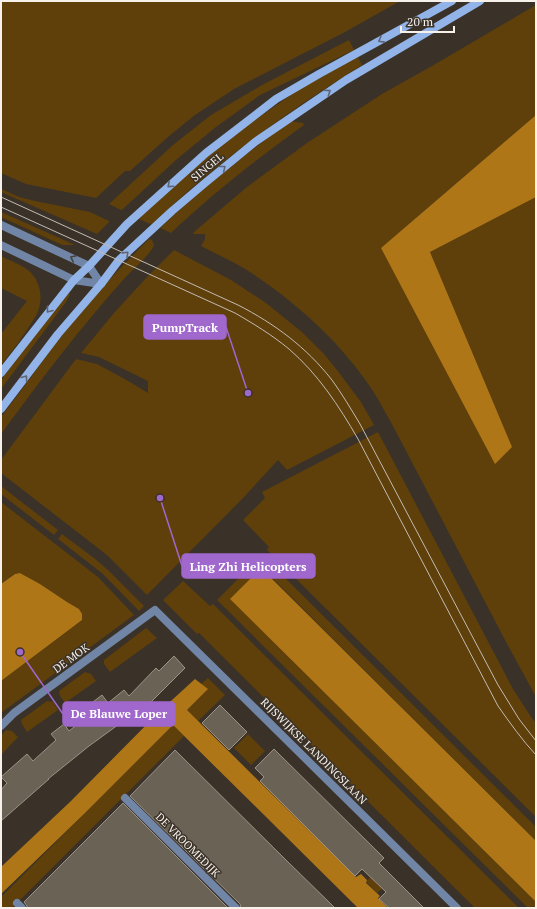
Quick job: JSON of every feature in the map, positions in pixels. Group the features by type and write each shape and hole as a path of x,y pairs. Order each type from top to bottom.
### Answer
{"main road":[{"name":"SINGEL","path":"1,373 74,280 89,266 127,224 206,153 276,99 452,1"},
{"name":"SINGEL","path":"1,409 58,334 101,284 119,260 172,211 255,142 346,80 480,1"}],"street":[{"path":"1,225 89,266 101,284"},
{"path":"1,246 74,280 101,284"},
{"name":"DE MOK","path":"1,726 14,713 155,610"},
{"name":"RIJSWIJKSE LANDINGSLAAN","path":"155,610 457,908"},
{"name":"DE VROOMEDIJK","path":"125,798 236,908"}],"shaded area":[{"path":"1,1 400,1 345,32 234,89 195,115 130,171 125,171 96,198 26,184 1,173"},
{"path":"536,5 536,115 381,248 512,447 430,252 536,197 536,697 393,426 376,395 360,373 332,340 300,309 247,270 201,246 205,239 205,234 194,234 194,232 247,187 307,143 382,94"},
{"path":"349,40 354,50 260,95 216,127 177,159 123,209 121,210 109,204 173,145 211,115 262,85"},
{"path":"358,57 362,65 334,82 254,138 202,179 153,223 150,224 139,219 139,217 184,176 242,129 301,88"},
{"path":"536,115 536,197 430,252 512,447 495,464 381,248"},
{"path":"291,121 303,123 304,125 236,177 171,233 160,228 191,199 224,172"},
{"path":"1,189 19,197 90,212 109,222 97,234 1,192"},
{"path":"1,212 75,245 63,245 58,243 1,217"},
{"path":"149,239 152,240 154,245 149,253 92,316 1,434 1,417 72,322 119,269"},
{"path":"174,250 231,280 266,303 303,333 324,354 337,370 361,402 374,425 287,470 278,460 244,497 147,595 107,555 1,473 1,460 76,359 97,364 148,393 148,381 99,357 81,353 114,313"},
{"path":"1,256 23,266 32,274 38,283 41,298 39,310 35,317 21,339 1,365 1,334 27,301 1,288"},
{"path":"69,293 70,295 66,302 1,389 1,380"},
{"path":"378,432 513,689 536,723 536,817 267,550 269,547 243,520 265,498 262,492"},
{"path":"1,486 58,530 54,535 1,494"},
{"path":"1,502 98,577 134,615 1,713 1,681 82,620 79,609 20,573 15,574 1,584"},
{"path":"62,534 109,571 144,606 139,611 103,574 58,539"},
{"path":"262,555 536,827 536,841 262,568 231,599 536,902 536,908 528,908 217,600"},
{"path":"261,568 536,841 536,902 230,599"},
{"path":"20,573 79,609 82,614 82,620 1,681 1,584 15,574"},
{"path":"183,581 210,606 213,604 519,908 475,908 199,633 197,634 163,600"},
{"path":"146,628 157,638 110,672 104,664 104,660"},
{"path":"85,672 91,674 96,681 65,703 60,696 59,691"},
{"path":"208,678 225,695 198,721 187,710 207,690 201,684"},
{"path":"195,679 208,689 187,710 356,877 361,874 367,880 366,883 380,896 378,898 388,908 358,908 173,725 1,894 1,867 71,801 160,711"},
{"path":"47,701 53,702 58,710 27,732 21,720"},
{"path":"173,725 184,736 12,908 1,908 1,897"},
{"path":"6,730 12,731 18,737 1,755 1,736"},
{"path":"248,734 265,751 251,765 234,748"},
{"path":"380,867 394,879 377,893 366,882"}],"building":[{"path":"174,656 185,668 145,708 150,715 139,723 133,714 89,746 48,779 1,821 1,790 7,783 1,777 27,754 33,761 56,740 51,734 64,724 69,731 94,711 89,705 102,695 108,703 124,690 129,696 156,668 159,671"},
{"path":"220,705 247,732 229,750 202,723"},
{"path":"274,749 384,858 379,863 424,908 389,908 379,899 386,892 362,869 355,876 260,781 264,777 255,768"},
{"path":"175,750 335,908 241,908 240,904 130,796"},
{"path":"123,803 228,908 27,908 24,902"}],"tram line":[{"path":"1,197 252,312 277,328 312,357 332,380 360,424 498,685 519,719 536,741"},
{"path":"1,207 235,313 276,339 300,359 319,380 351,427 498,706 536,755"}],"place":[{"name":"PumpTrack","path":"248,393"},
{"name":"Ling Zhi Helicopters","path":"160,498"},
{"name":"De Blauwe Loper","path":"20,652"}]}
